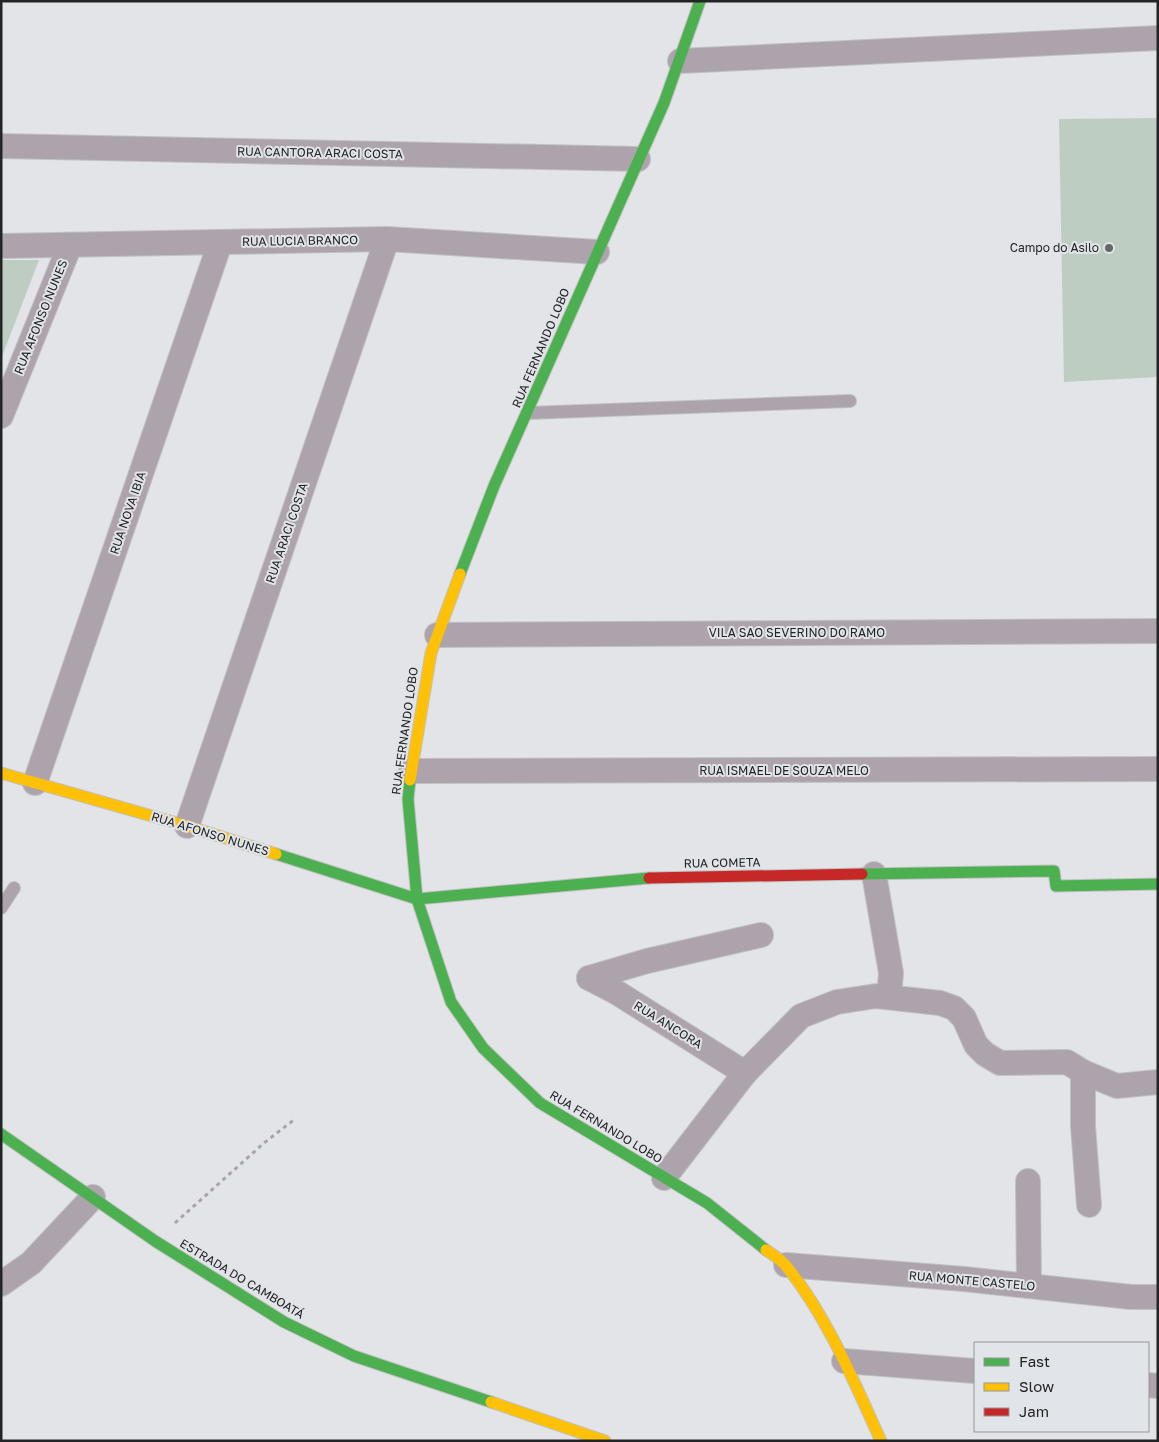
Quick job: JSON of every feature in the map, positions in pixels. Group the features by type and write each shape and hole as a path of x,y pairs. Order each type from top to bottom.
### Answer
{"street":[{"name":"RUA FERNANDO LOBO","path":"700,1 680,61 528,413 494,486 431,653 408,799 417,899 451,1002 483,1048 540,1103 707,1203 786,1265 812,1303 844,1361 881,1441"},
{"path":"680,61 1158,38"},
{"name":"RUA CANTORA ARACI COSTA","path":"1,146 638,159"},
{"name":"RUA LUCIA BRANCO","path":"1,246 388,240 597,252"},
{"name":"RUA ARACI COSTA","path":"187,826 388,240"},
{"name":"RUA NOVA IBIA","path":"35,783 220,242"},
{"name":"RUA AFONSO NUNES","path":"1,416 70,245"},
{"name":"VILA SAO SEVERINO DO RAMO","path":"437,634 1158,631"},
{"name":"RUA ISMAEL DE SOUZA MELO","path":"411,771 1158,769"},
{"name":"RUA AFONSO NUNES","path":"1,773 187,826 417,899"},
{"name":"RUA COMETA","path":"417,899 643,878 1054,871 1056,886 1158,884"},
{"path":"874,874 891,973 889,997"},
{"name":"RUA ANCORA","path":"745,1073 616,992 589,978 647,961 761,935"},
{"path":"664,1178 745,1073 801,1016 836,1002 876,996 940,1003 954,1008 964,1018 976,1045 1000,1063 1067,1062 1083,1072 1117,1086 1158,1082"},
{"path":"1083,1072 1083,1126 1089,1205"},
{"name":"ESTRADA DO CAMBOATÁ","path":"2,1136 155,1241 284,1322 354,1356 606,1441"},
{"path":"1028,1181 1029,1286"},
{"path":"1,1284 31,1263 93,1197"},
{"name":"RUA MONTE CASTELO","path":"786,1265 1029,1286 1131,1297 1158,1296"},
{"path":"844,1361 974,1371"}],"lane":[{"path":"528,413 850,401"},
{"path":"1,908 14,888"}],"path":[{"path":"155,1241 264,1143 295,1119"}],"green space":[{"name":"Campo do Asilo","path":"1158,118 1158,377 1064,382 1059,119"},
{"path":"1,260 39,260 1,359"}],"traffic: fast":[{"path":"460,574 494,486 664,103 700,1"},
{"path":"410,780 408,799 417,899 451,1002 483,1048 540,1103 707,1203 766,1250"},
{"path":"276,854 417,899 649,878"},
{"path":"862,874 1054,871 1056,886 1158,884"},
{"path":"1,1134 155,1241 284,1322 354,1356 491,1402"}],"traffic: slow":[{"path":"410,780 431,653 460,574"},
{"path":"1,773 187,826 276,854"},
{"path":"766,1250 785,1264 815,1307 850,1373 881,1441"},
{"path":"491,1402 605,1441"}],"traffic: jam":[{"path":"649,878 862,874"}],"place":[{"name":"Campo do Asilo","path":"1109,248"}]}
